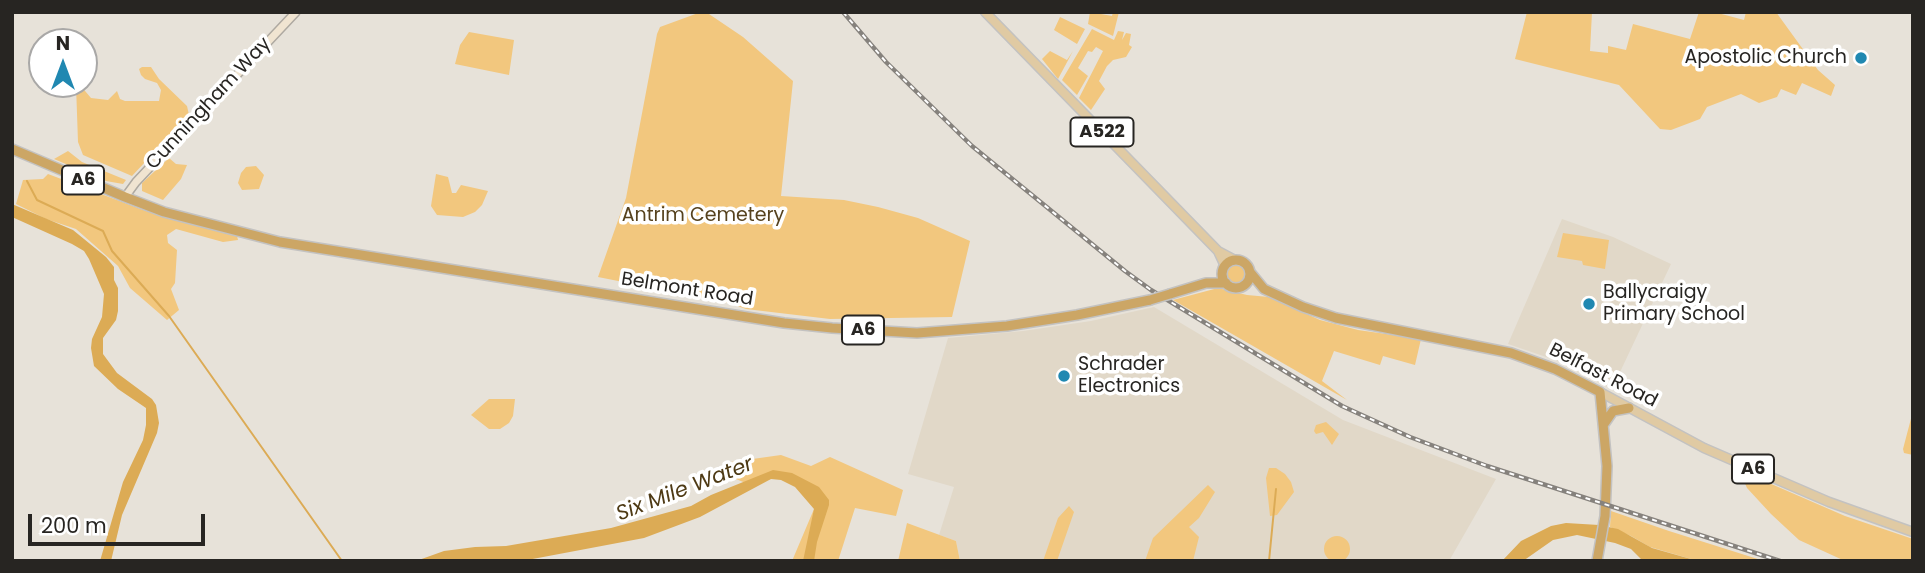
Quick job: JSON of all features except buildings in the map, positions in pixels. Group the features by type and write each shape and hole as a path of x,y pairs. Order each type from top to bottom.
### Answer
{"highway":[{"name":"A6","path":"12,149 124,197"},
{"name":"Belmont Road","path":"124,197 160,210 280,242 328,251 489,274 736,316 832,328 917,333 1007,326 1150,300 1206,283 1226,283"},
{"name":"A6","path":"1224,267 1236,260 1243,262 1250,272"},
{"name":"Belmont Road","path":"1206,283 1224,267"},
{"path":"1224,267 1223,278 1226,283"},
{"path":"1241,287 1248,281 1250,272"},
{"name":"Belfast Road","path":"1250,272 1264,289"},
{"name":"A6","path":"1226,283 1241,287"},
{"name":"Belfast Road","path":"1241,287 1264,289 1303,307 1336,318 1511,353 1555,369 1600,392"},
{"path":"1597,561 1605,516 1607,466 1600,392"},
{"path":"1603,426 1605,419 1613,411 1629,408"}],"main road":[{"name":"A522","path":"985,12 1218,251 1236,260"},
{"name":"A522","path":"1218,251 1224,267"},
{"name":"Belfast Road","path":"1600,392 1715,453 1829,502 1913,532"}],"street":[{"name":"Cunningham Way","path":"124,197 296,12"}],"shaded area":[{"path":"12,204 73,230 114,267 118,311 116,320 103,338 103,354 117,373 152,399 156,405 159,423 157,433 122,515 111,561 100,561 123,482 143,440 146,408 118,389 94,366 92,339 102,317 104,294 84,251 12,217"},
{"name":"Ballycraigy Primary School","path":"1562,219 1613,237 1671,264 1612,389 1558,361 1508,344"},
{"path":"1154,307 1343,420 1496,479 1449,561 960,561 956,541 939,535 954,487 908,474 948,338 1091,321"},
{"path":"773,470 792,473 819,487 829,500 814,561 803,561 814,509 795,487 781,480 771,479 700,517 644,538 522,561 416,561 444,551 506,546 611,528 691,506"},
{"path":"1566,523 1618,529 1652,548 1698,561 1643,561 1631,549 1577,535 1553,540 1523,561 1502,561 1521,541 1551,526"}],"green space":[{"name":"Antrim Cemetery","path":"706,12 743,37 793,81 781,196 844,200 878,207 918,218 970,241 952,317 830,319 746,309 729,303 598,277 626,198 657,34 660,27"},
{"path":"1090,12 1112,16 1113,12 1119,12 1113,36 1088,24"},
{"path":"1527,12 1592,12 1590,51 1608,53 1608,46 1626,50 1633,24 1690,39 1699,12 1714,12 1744,20 1746,12 1776,12 1818,70 1835,85 1831,96 1802,83 1796,95 1781,89 1777,97 1759,103 1741,94 1707,107 1700,119 1671,130 1660,129 1619,85 1515,59"},
{"path":"1060,17 1085,29 1077,44 1054,30"},
{"path":"1092,29 1114,40 1118,31 1124,32 1122,40 1126,33 1131,34 1129,45 1132,47 1126,57 1113,60 1107,66 1099,81 1105,89 1091,110 1079,98 1103,51 1096,47 1092,52 1088,51 1078,68 1088,76 1077,95 1062,80"},
{"path":"469,32 514,40 509,75 455,64 460,45"},
{"path":"1050,51 1067,60 1073,51 1058,79 1042,59"},
{"path":"151,67 159,79 187,106 189,115 132,176 83,155 78,142 76,98 108,100 117,91 120,99 125,101 159,101 161,90 157,83 145,79 139,69"},
{"path":"68,151 82,162 126,180 123,184 106,181 54,159"},
{"path":"169,158 176,164 187,165 181,179 163,200 142,191 142,183"},
{"path":"256,166 264,175 259,189 242,190 238,183 241,173 246,167"},
{"path":"48,174 146,211 237,236 238,240 223,242 176,229 167,235 168,243 177,250 175,283 171,289 179,310 167,320 130,288 118,266 76,229 46,219 16,204 23,180 43,179"},
{"path":"436,174 448,177 452,193 456,193 461,185 488,191 482,205 475,212 463,217 437,215 431,206"},
{"path":"1563,233 1609,240 1605,269 1583,265 1582,261 1557,257"},
{"path":"1236,263 1243,266 1246,273 1243,280 1236,283 1229,280 1226,273 1229,266"},
{"path":"1218,288 1269,297 1320,320 1358,330 1421,339 1415,365 1383,356 1380,365 1334,351 1322,381 1347,400 1173,300"},
{"path":"489,399 515,399 513,416 509,423 500,429 489,429 471,415"},
{"path":"1913,411 1913,455 1904,453 1903,449"},
{"path":"1326,422 1339,434 1332,445 1323,432 1316,434 1314,431 1316,425"},
{"path":"781,455 811,466 830,457 903,490 896,516 855,508 838,561 792,561 814,509 814,500 785,476 748,484 736,479 731,462"},
{"path":"1269,468 1276,468 1285,474 1294,492 1277,515 1270,516 1266,478"},
{"path":"1739,470 1845,516 1913,539 1913,559 1845,561 1799,540 1747,488"},
{"path":"1208,485 1215,492 1199,518 1189,527 1199,537 1193,561 1145,561 1153,538"},
{"path":"1069,506 1074,512 1057,561 1043,561 1058,518"},
{"path":"1611,511 1764,561 1698,561 1650,547 1610,527"},
{"path":"907,523 956,541 960,561 898,561"},
{"path":"1337,536 1346,540 1350,549 1346,558 1337,562 1328,558 1324,549 1328,540"}],"waterway":[{"path":"27,181 37,200 103,231 112,251 169,316 342,561"},
{"path":"1269,561 1276,489"}],"railway":[{"path":"843,12 886,62 972,146 1125,271 1151,290 1342,406 1410,437 1487,466 1780,561"}],"place":[{"name":"Apostolic Church","path":"1861,58"},
{"name":"Ballycraigy Primary School","path":"1589,304"},
{"name":"Schrader Electronics","path":"1064,376"}],"water label":[{"name":"Six Mile Water","path":"685,490"}]}
